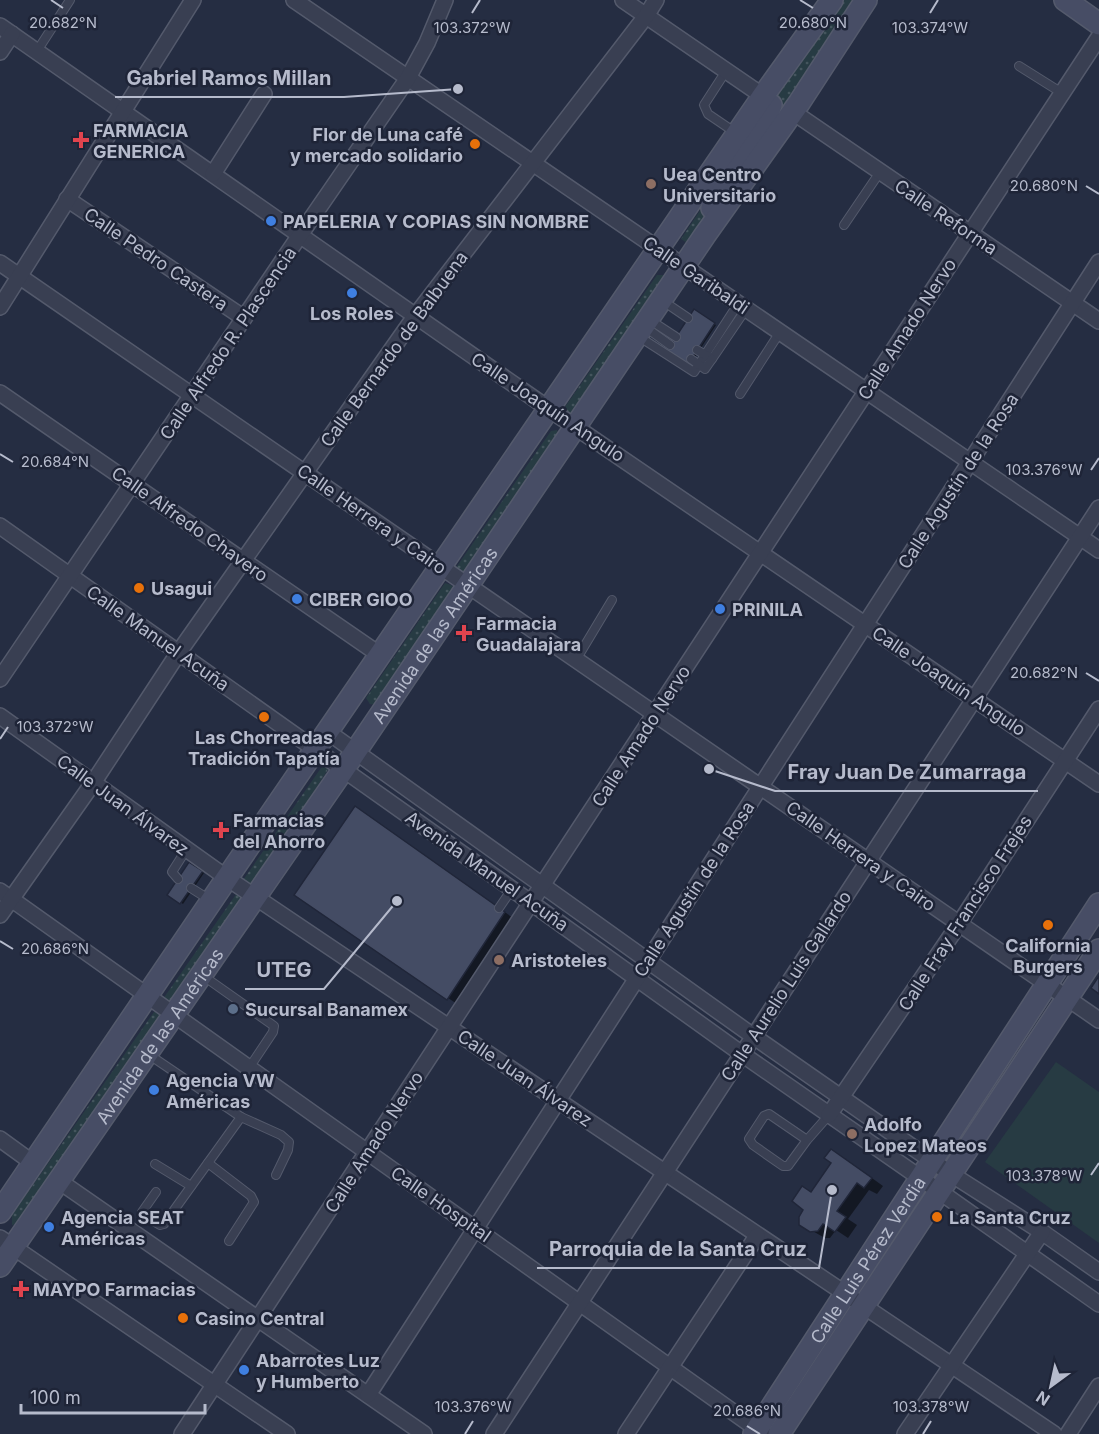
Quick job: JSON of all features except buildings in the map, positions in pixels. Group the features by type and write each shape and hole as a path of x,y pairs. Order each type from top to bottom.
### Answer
{"main road":[{"name":"Avenida de las Américas","path":"0,1266 6,1243 60,1181 343,770 705,235 793,112 866,0"},
{"path":"1065,0 1099,24"},
{"name":"Avenida de las Américas","path":"0,1212 829,1"},
{"path":"705,235 710,213 722,186 767,115 771,104 763,96"},
{"name":"Calle Luis Pérez Verdia","path":"758,1432 1099,904"},
{"name":"Calle Luis Pérez Verdia","path":"779,1434 1099,950"}],"street":[{"path":"0,307 193,0"},
{"name":"Calle Garibaldi","path":"294,0 1099,550"},
{"name":"Calle Alfredo R. Plascencia","path":"0,680 408,78 427,43 445,0"},
{"path":"623,0 763,96"},
{"name":"Calle Bernardo de Balbuena","path":"0,915 6,895 93,783 179,652 416,315 656,0"},
{"name":"Calle Joaquín Angulo","path":"6,30 549,409 1099,784"},
{"path":"0,52 6,30"},
{"name":"Calle Amado Nervo","path":"182,1434 1099,37"},
{"path":"213,174 264,94"},
{"name":"Calle Reforma","path":"793,112 1099,321"},
{"name":"Calle Pedro Castera","path":"68,199 244,318"},
{"name":"Calle Agustín de la Rosa","path":"368,1395 1099,262"},
{"name":"Calle Herrera y Cairo","path":"0,263 1099,1020"},
{"name":"Calle Alfredo Chavero","path":"0,393 380,655"},
{"name":"Calle Aurelio Luis Gallardo","path":"494,1434 1099,508"},
{"name":"Calle Manuel Acuña","path":"0,526 316,750"},
{"name":"Calle Fray Francisco Frejes","path":"829,1115 959,924 1099,709"},
{"name":"Calle Juan Álvarez","path":"0,716 227,878 1054,1434"},
{"name":"Avenida Manuel Acuña","path":"328,732 842,1097 926,1169"},
{"name":"Avenida Manuel Acuña","path":"316,750 829,1115 946,1182 1042,1232 1099,1272"},
{"name":"Calle Hospital","path":"6,895 758,1432"},
{"path":"0,1139 33,1163"},
{"path":"60,1181 424,1434"},
{"name":"Avenida Manuel Acuña","path":"946,1182 1027,1253 1099,1304"},
{"path":"905,1434 1042,1232"},
{"path":"626,1434 757,1236"},
{"path":"6,1243 287,1434"},
{"path":"1068,1434 1099,1386"}],"lane":[{"path":"37,51 70,0"},
{"path":"1019,66 1062,93"},
{"path":"726,70 704,105 708,114 737,134"},
{"path":"844,225 880,172"},
{"path":"662,300 688,318"},
{"path":"708,357 716,337 742,306"},
{"path":"644,327 692,372 696,371 708,357 742,306"},
{"path":"644,327 676,337"},
{"path":"644,327 670,345"},
{"path":"709,332 716,337"},
{"path":"740,394 780,332"},
{"path":"697,350 708,357"},
{"path":"691,359 699,365"},
{"path":"576,660 612,600"},
{"path":"178,879 172,872 186,850"},
{"path":"191,888 211,901"},
{"path":"499,908 512,889"},
{"path":"201,974 274,1026 273,1032 249,1068"},
{"path":"147,1053 241,1117 281,1135 288,1142 288,1150 276,1175"},
{"path":"807,1140 769,1114 764,1116 749,1139 753,1145 785,1166 790,1164 829,1115"},
{"path":"156,1192 142,1212 159,1225 164,1224 241,1117"},
{"path":"208,1163 251,1196 254,1202 251,1210 229,1240"},
{"path":"155,1164 191,1186"}],"shaded area":[{"path":"844,0 855,0 785,107 774,100"},
{"path":"746,142 706,219 690,245 681,239"},
{"path":"657,275 664,275 667,281 576,413 568,413 565,407"},
{"path":"557,430 559,438 466,574 458,574 455,569 551,431"},
{"path":"445,583 451,585 455,590 376,705 370,704 366,698"},
{"path":"326,765 329,768 251,888 241,883 321,768"},
{"path":"239,890 248,896 172,1004 163,999"},
{"path":"162,1011 164,1018 22,1223 12,1225 12,1215 154,1012"},
{"path":"1056,1062 1099,1092 1099,1243 985,1162"}],"place":[{"name":"Gabriel Ramos Millan","path":"458,89"},
{"name":"FARMACIA GENERICA","path":"81,140"},
{"name":"Flor de Luna café y mercado solidario","path":"475,144"},
{"name":"Uea Centro Universitario","path":"651,184"},
{"name":"PAPELERIA Y COPIAS SIN NOMBRE","path":"271,221"},
{"name":"Los Roles","path":"352,293"},
{"name":"Usagui","path":"139,588"},
{"name":"CIBER GIOO","path":"297,599"},
{"name":"PRINILA","path":"720,609"},
{"name":"Farmacia Guadalajara","path":"464,633"},
{"name":"Las Chorreadas Tradición Tapatía","path":"264,717"},
{"name":"Fray Juan De Zumarraga","path":"709,769"},
{"name":"Farmacias del Ahorro","path":"221,830"},
{"name":"UTEG","path":"397,901"},
{"name":"California Burgers","path":"1048,925"},
{"name":"Aristoteles","path":"499,960"},
{"name":"Sucursal Banamex","path":"233,1009"},
{"name":"Agencia VW Américas","path":"154,1090"},
{"name":"Adolfo Lopez Mateos","path":"852,1134"},
{"name":"Parroquia de la Santa Cruz","path":"832,1190"},
{"name":"La Santa Cruz","path":"937,1217"},
{"name":"Agencia SEAT Américas","path":"49,1227"},
{"name":"MAYPO Farmacias","path":"21,1289"},
{"name":"Casino Central","path":"183,1318"},
{"name":"Abarrotes Luz y Humberto","path":"244,1370"}]}
